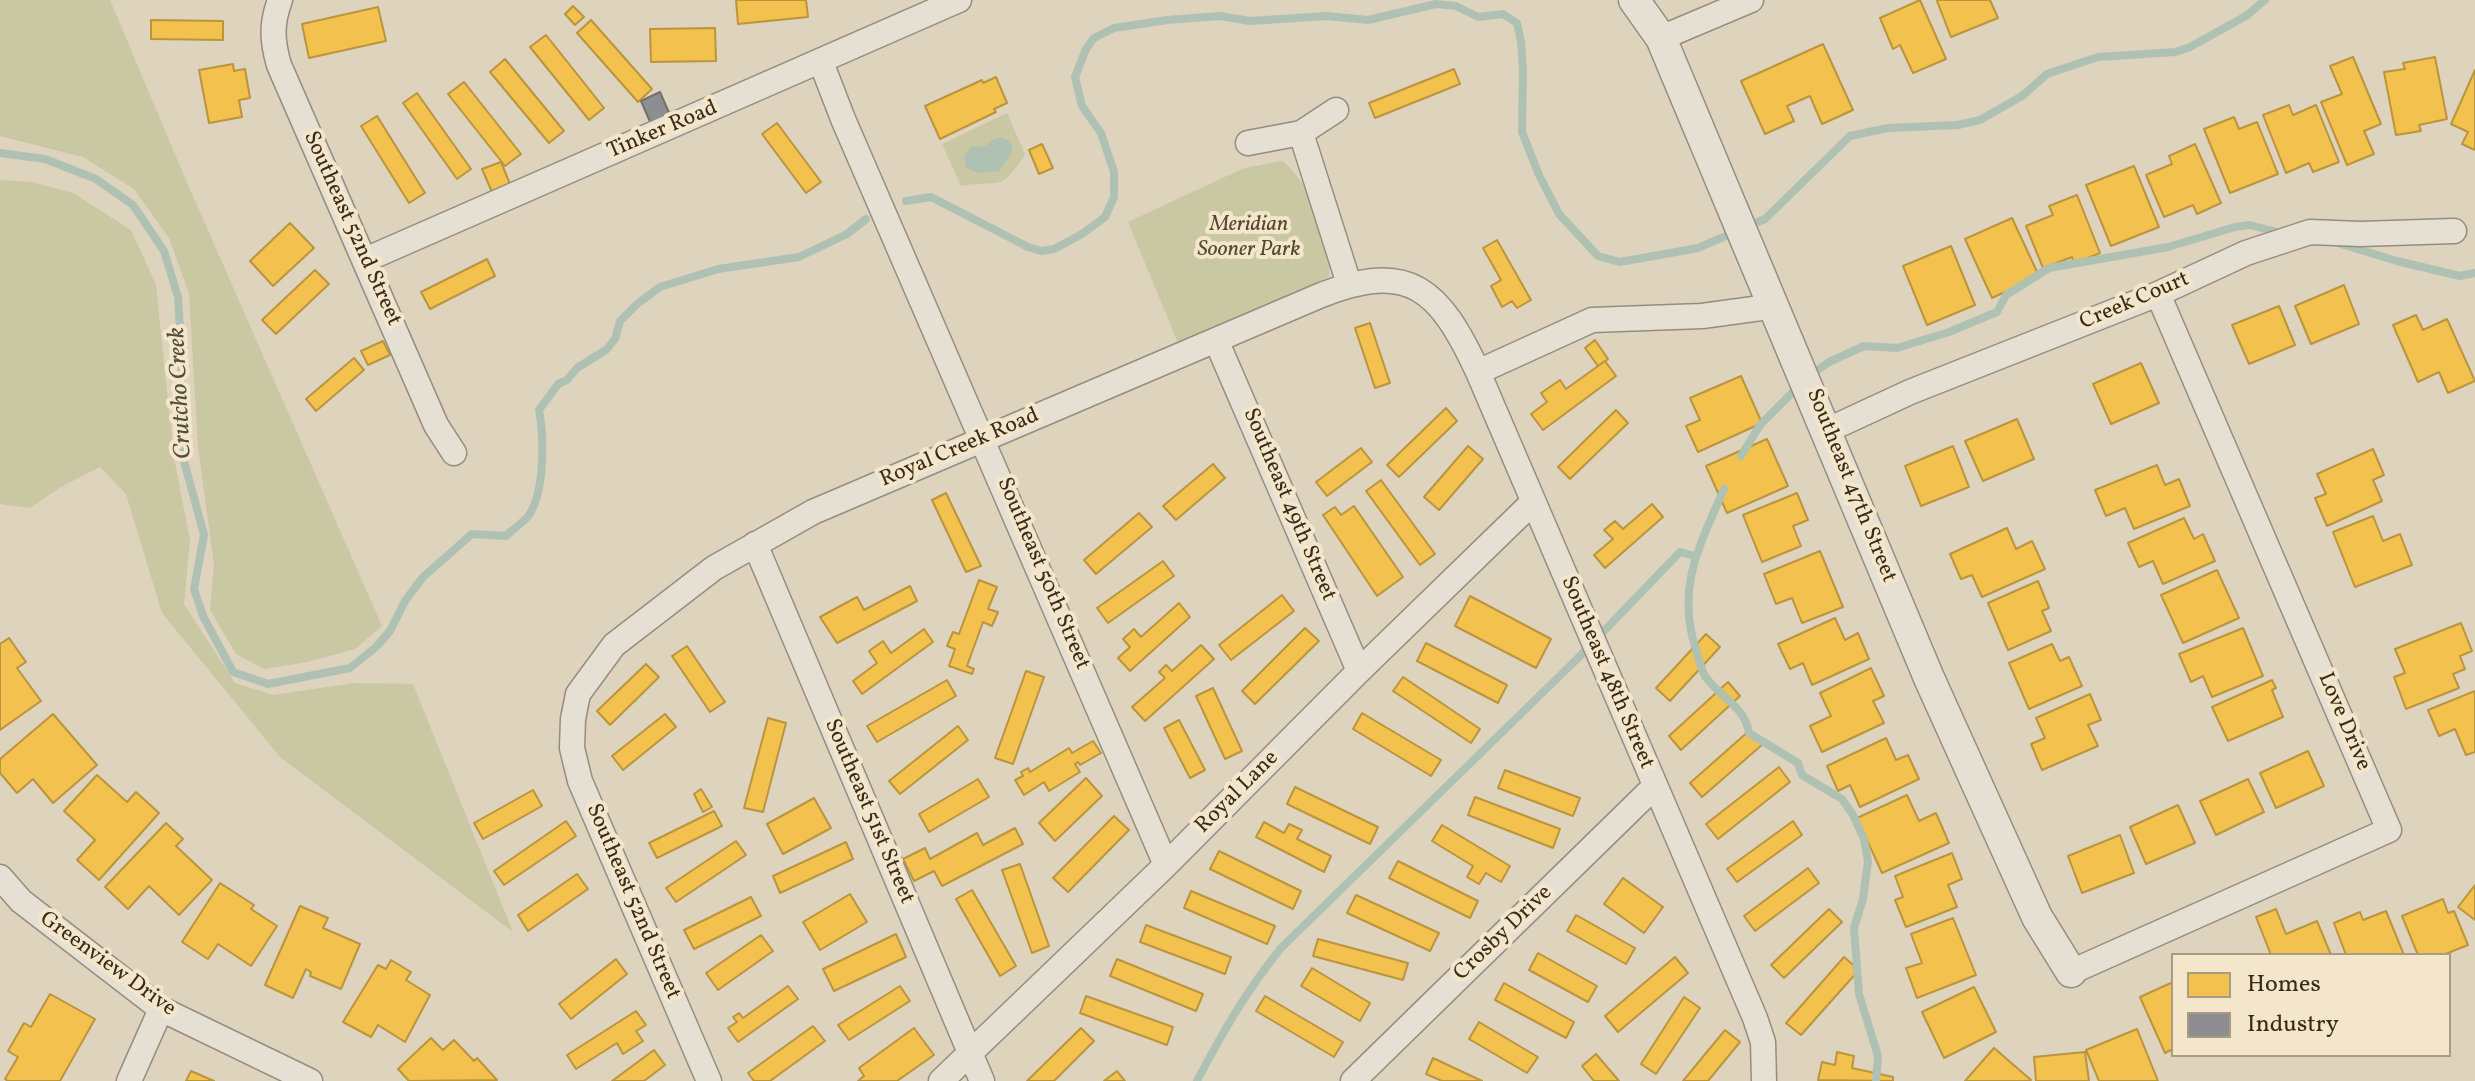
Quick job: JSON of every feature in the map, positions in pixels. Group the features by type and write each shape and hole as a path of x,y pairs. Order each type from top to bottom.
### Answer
{"street":[{"name":"Southeast 52nd Street","path":"280,0 273,18 272,40 279,65 436,425 454,453"},
{"name":"Tinker Road","path":"365,260 959,0"},
{"name":"Southeast 47th Street","path":"1634,0 1661,38 1828,430 1929,678 2037,917 2071,972"},
{"path":"1661,38 1751,0"},
{"name":"Southeast 50th Street","path":"821,62 1166,865"},
{"path":"1248,143 1301,133 1336,110"},
{"path":"1301,133 1349,284"},
{"name":"Creek Court","path":"1828,430 1910,392 2158,294 2246,253 2310,232 2454,231"},
{"name":"Royal Creek Road","path":"573,719 578,694 614,645 714,568 813,512 1349,284 1392,281 1412,285"},
{"name":"Southeast 48th Street","path":"1412,285 1429,294 1444,309 1463,339 1478,372 1755,1018 1763,1042 1764,1081"},
{"name":"Love Drive","path":"2071,972 2389,830 2158,294"},
{"path":"1478,372 1592,320 1702,316 1776,306"},
{"name":"Southeast 49th Street","path":"1216,340 1359,671"},
{"name":"Royal Lane","path":"941,1081 1166,865 1533,502"},
{"name":"Southeast 51st Street","path":"755,544 982,1081"},
{"name":"Southeast 52nd Street","path":"573,719 572,748 580,781 709,1081"},
{"name":"Crosby Drive","path":"1353,1081 1654,787"},
{"name":"Greenview Drive","path":"0,877 21,901 161,1009 310,1081"},
{"path":"129,1081 161,1009"}],"green space":[{"path":"0,0 110,0 382,626 355,649 264,669 236,654 210,610 214,564 198,447 189,293 169,238 134,189 83,157 0,136"},
{"path":"1007,113 1025,154 1004,180 961,186 942,144"},
{"name":"Meridian Sooner Park","path":"1282,161 1302,183 1318,214 1328,247 1329,277 1178,343 1128,222 1244,168"},
{"path":"0,180 32,182 73,193 131,230 156,285 174,458 190,540 184,604 235,683 273,695 354,683 413,684 513,932 280,757 162,613 126,494 100,467 59,488 30,508 0,504"}],"shaded area":[{"path":"1001,137 1011,142 1012,151 999,171 979,173 966,168 964,157 970,147 985,146"}],"building: Homes":[{"path":"736,0 806,0 808,17 738,24"},
{"path":"1920,0 1946,59 1913,73 1900,45 1893,49 1880,18"},
{"path":"1939,0 1990,0 1998,18 1951,37"},
{"path":"573,6 584,17 575,25 565,14"},
{"path":"378,7 386,41 309,58 302,24"},
{"path":"151,20 223,21 223,40 151,39"},
{"path":"591,20 652,89 638,102 577,33"},
{"path":"715,28 716,61 651,62 650,29"},
{"path":"546,35 604,108 589,120 530,47"},
{"path":"1823,44 1853,110 1822,124 1810,96 1787,106 1794,121 1765,134 1741,81"},
{"path":"2353,57 2381,124 2364,131 2374,154 2347,165 2321,102 2342,94 2330,66"},
{"path":"2435,57 2447,119 2419,125 2421,131 2396,135 2384,72 2405,69 2403,63"},
{"path":"505,59 564,131 549,143 490,72"},
{"path":"233,64 234,71 245,69 250,98 239,100 242,117 209,123 199,70"},
{"path":"1454,69 1460,84 1375,118 1369,103"},
{"path":"2475,70 2475,150 2462,144 2468,132 2451,124"},
{"path":"996,77 1007,103 994,109 996,112 940,139 925,106 982,80 983,83"},
{"path":"464,82 521,154 505,166 448,94"},
{"path":"417,93 471,169 457,179 403,103"},
{"path":"2289,105 2293,115 2316,105 2339,162 2313,172 2309,163 2286,173 2263,115"},
{"path":"377,116 425,193 409,203 361,126"},
{"path":"2234,117 2239,129 2257,122 2278,174 2230,193 2204,129"},
{"path":"777,123 821,182 806,193 762,134"},
{"path":"1042,144 1053,168 1039,174 1029,150"},
{"path":"2195,144 2221,203 2197,214 2193,205 2164,217 2146,175 2172,164 2169,156"},
{"path":"501,162 510,184 492,192 482,169"},
{"path":"2134,166 2159,227 2111,246 2086,185"},
{"path":"2077,195 2100,253 2074,264 2072,257 2043,268 2026,226 2053,215 2049,206"},
{"path":"2012,218 2039,276 1992,298 1965,239"},
{"path":"290,223 314,248 273,286 250,261"},
{"path":"1497,240 1531,300 1517,308 1512,301 1502,307 1491,286 1501,280 1483,248"},
{"path":"1951,246 1975,305 1927,325 1903,266"},
{"path":"487,259 495,276 430,309 421,292"},
{"path":"315,270 329,284 276,334 262,320"},
{"path":"2344,285 2359,324 2311,344 2295,306"},
{"path":"2279,306 2295,345 2249,364 2232,325"},
{"path":"2416,315 2423,330 2447,319 2475,381 2448,393 2439,372 2418,382 2393,325"},
{"path":"1370,323 1390,383 1375,388 1355,328"},
{"path":"1595,340 1608,359 1598,366 1585,348"},
{"path":"383,341 390,355 368,365 361,351"},
{"path":"354,358 364,370 316,411 306,399"},
{"path":"1605,361 1616,376 1543,430 1531,414 1547,402 1541,393 1560,380 1566,389"},
{"path":"2141,363 2159,403 2111,424 2093,384"},
{"path":"1741,376 1762,423 1698,452 1686,426 1700,420 1690,398"},
{"path":"1446,408 1457,421 1399,477 1387,465"},
{"path":"1616,410 1628,423 1570,479 1558,467"},
{"path":"2017,419 2034,459 1983,481 1965,441"},
{"path":"1767,439 1788,486 1727,513 1706,466"},
{"path":"1468,446 1483,459 1439,510 1424,497"},
{"path":"1953,446 1969,487 1921,506 1905,466"},
{"path":"1361,448 1372,462 1327,496 1316,482"},
{"path":"2373,449 2384,475 2373,480 2382,501 2327,526 2315,498 2326,494 2317,474"},
{"path":"1213,464 1225,478 1176,520 1163,506"},
{"path":"2157,465 2165,485 2179,479 2190,506 2134,529 2125,508 2106,516 2095,490"},
{"path":"1381,480 1435,554 1420,565 1366,491"},
{"path":"946,493 981,566 966,572 932,500"},
{"path":"1797,493 1808,520 1793,526 1801,546 1762,562 1743,515"},
{"path":"1652,504 1663,517 1605,568 1594,555 1613,539 1604,530 1615,521 1623,529"},
{"path":"1354,506 1403,577 1377,596 1323,515 1335,507 1341,515"},
{"path":"1139,513 1152,527 1096,574 1084,560"},
{"path":"2373,516 2383,541 2400,534 2412,565 2355,587 2333,532"},
{"path":"2184,518 2194,539 2203,534 2215,561 2163,584 2153,561 2139,567 2128,543"},
{"path":"2007,528 2016,549 2032,541 2045,569 1982,597 1972,575 1961,579 1950,554"},
{"path":"1820,551 1843,607 1802,623 1792,598 1776,604 1764,574"},
{"path":"1163,561 1174,576 1108,623 1097,608"},
{"path":"2217,570 2239,618 2183,643 2161,595"},
{"path":"979,580 997,587 988,609 998,612 992,626 983,622 967,666 974,669 972,674 949,666 955,649 947,646 953,632 959,634"},
{"path":"2038,581 2049,608 2042,611 2051,631 2008,650 1988,603"},
{"path":"910,586 917,601 837,643 820,617 857,597 864,610"},
{"path":"1282,595 1294,611 1231,660 1219,645"},
{"path":"1470,596 1551,639 1536,668 1455,626"},
{"path":"1179,603 1190,617 1130,671 1118,658 1130,647 1123,639 1134,629 1141,637"},
{"path":"1835,618 1845,640 1858,633 1869,659 1812,685 1803,663 1790,669 1778,644"},
{"path":"2461,623 2472,651 2460,656 2465,669 2453,674 2459,688 2406,709 2394,677 2405,673 2395,649"},
{"path":"1305,628 1319,641 1255,704 1242,691"},
{"path":"2243,628 2263,676 2212,697 2203,676 2191,682 2179,654"},
{"path":"924,629 933,642 862,694 853,681 877,663 869,651 883,641 891,653"},
{"path":"1706,634 1720,647 1670,701 1656,688"},
{"path":"9,638 26,662 17,668 41,701 0,730 0,644"},
{"path":"1426,643 1507,685 1498,703 1417,661"},
{"path":"2052,644 2060,661 2069,657 2082,686 2029,709 2009,663"},
{"path":"1201,645 1214,659 1145,721 1132,707 1165,678 1159,672 1166,665 1172,671"},
{"path":"687,646 725,702 710,712 672,656"},
{"path":"646,664 659,677 610,725 597,711"},
{"path":"1871,668 1884,696 1873,701 1884,723 1822,752 1810,726 1831,716 1820,693"},
{"path":"1026,671 1044,677 1013,764 995,758"},
{"path":"1403,677 1480,729 1471,743 1393,691"},
{"path":"947,680 956,696 877,742 867,726"},
{"path":"2272,680 2276,688 2272,690 2283,717 2228,741 2212,707"},
{"path":"1728,682 1740,696 1681,750 1669,736"},
{"path":"1213,688 1242,751 1225,759 1196,696"},
{"path":"2475,691 2475,752 2466,755 2455,729 2439,736 2428,710"},
{"path":"2090,694 2101,720 2088,725 2098,746 2042,770 2031,744 2045,738 2036,718"},
{"path":"1362,713 1441,760 1431,776 1353,729"},
{"path":"53,714 97,765 53,803 33,779 17,793 0,773 0,759"},
{"path":"665,714 676,727 623,770 612,756"},
{"path":"768,718 786,723 763,812 744,808"},
{"path":"1179,720 1205,770 1190,778 1164,728"},
{"path":"958,726 968,740 900,794 889,781"},
{"path":"1750,730 1763,744 1702,797 1690,783"},
{"path":"1886,738 1896,760 1908,755 1919,779 1860,807 1850,785 1838,791 1827,766"},
{"path":"1093,741 1101,753 1080,765 1078,762 1075,764 1080,772 1049,791 1044,782 1024,795 1015,780 1023,776 1021,772 1028,768 1030,772 1069,748 1072,753"},
{"path":"2308,751 2324,786 2276,808 2260,773"},
{"path":"1779,767 1790,782 1718,839 1706,824"},
{"path":"1505,770 1580,798 1573,816 1498,788"},
{"path":"97,775 127,802 136,792 159,813 99,880 77,860 95,840 64,811"},
{"path":"1086,778 1102,796 1055,841 1039,823"},
{"path":"978,779 989,797 929,832 919,814"},
{"path":"2248,779 2264,812 2216,835 2200,801"},
{"path":"1295,787 1378,827 1370,844 1287,804"},
{"path":"701,789 712,807 703,812 694,794"},
{"path":"533,790 542,806 483,839 474,823"},
{"path":"1907,795 1919,821 1936,813 1949,843 1882,873 1857,818"},
{"path":"1475,797 1560,829 1553,848 1468,815"},
{"path":"814,798 831,828 783,854 767,824"},
{"path":"2178,805 2195,843 2146,864 2130,827"},
{"path":"714,811 722,826 657,858 649,843"},
{"path":"1114,816 1129,830 1068,892 1053,878"},
{"path":"566,821 576,836 504,885 494,871"},
{"path":"1793,821 1802,835 1737,882 1727,869"},
{"path":"1264,822 1284,833 1289,824 1302,830 1297,839 1331,856 1324,872 1256,837"},
{"path":"166,823 183,839 176,846 212,880 179,915 149,886 128,909 105,887"},
{"path":"1442,825 1510,866 1501,882 1486,873 1479,884 1467,877 1473,866 1432,841"},
{"path":"1015,828 1023,844 942,886 934,871 914,881 903,859 925,848 930,859 977,833 983,845"},
{"path":"2120,835 2134,873 2082,893 2068,856"},
{"path":"736,841 746,855 676,902 666,888"},
{"path":"846,842 853,859 780,893 773,876"},
{"path":"1219,851 1301,891 1293,909 1210,869"},
{"path":"1952,853 1962,879 1948,885 1957,907 1906,927 1895,900 1903,897 1895,876"},
{"path":"1398,861 1478,901 1470,918 1389,878"},
{"path":"1020,864 1049,946 1032,953 1002,870"},
{"path":"1808,868 1819,883 1755,931 1744,916"},
{"path":"577,874 588,889 528,931 518,915"},
{"path":"1623,878 1663,907 1644,933 1604,904"},
{"path":"220,883 254,905 251,909 277,926 251,966 218,944 208,959 182,942"},
{"path":"2475,885 2475,920 2458,907"},
{"path":"972,890 1016,966 1000,976 956,899"},
{"path":"1191,891 1275,926 1267,944 1184,908"},
{"path":"850,894 867,922 820,950 803,922"},
{"path":"1356,895 1439,933 1430,951 1347,913"},
{"path":"751,897 761,916 694,949 684,930"},
{"path":"2443,899 2448,913 2454,911 2468,945 2448,953 2417,953 2402,916"},
{"path":"300,906 328,918 323,928 360,944 341,989 310,976 311,972 306,969 293,998 265,985"},
{"path":"1829,909 1842,922 1784,978 1771,965"},
{"path":"2276,909 2286,934 2317,921 2330,953 2270,953 2256,917"},
{"path":"2386,911 2403,953 2345,953 2334,923 2360,912 2363,920"},
{"path":"1576,915 1635,948 1626,964 1567,931"},
{"path":"1953,918 1976,975 1917,998 1906,968 1922,963 1911,934"},
{"path":"1146,925 1231,957 1225,974 1140,942"},
{"path":"896,934 906,957 834,991 823,969"},
{"path":"761,935 773,951 718,990 706,973"},
{"path":"1318,939 1408,963 1403,980 1313,956"},
{"path":"1538,953 1597,986 1588,1002 1529,970"},
{"path":"1675,957 1688,973 1618,1032 1605,1016"},
{"path":"1844,957 1859,970 1801,1035 1786,1023"},
{"path":"616,959 627,974 571,1019 559,1004"},
{"path":"1117,959 1203,994 1196,1011 1110,976"},
{"path":"391,960 411,972 406,980 430,995 405,1042 378,1025 371,1037 343,1022 378,965 386,969"},
{"path":"1312,968 1370,1003 1360,1021 1301,986"},
{"path":"1504,983 1574,1022 1566,1038 1495,1000"},
{"path":"2171,983 2171,1050 2165,1053 2140,997"},
{"path":"788,986 798,999 738,1042 728,1028 737,1022 733,1017 739,1013 743,1018"},
{"path":"900,986 910,1001 849,1040 838,1025"},
{"path":"1974,987 1996,1032 1944,1058 1922,1012"},
{"path":"50,994 95,1019 60,1081 8,1081 5,1079 18,1057 8,1051 24,1023 31,1027"},
{"path":"1086,996 1173,1027 1167,1045 1080,1013"},
{"path":"1265,996 1343,1042 1334,1057 1256,1011"},
{"path":"1684,997 1700,1008 1656,1074 1641,1064"},
{"path":"636,1011 646,1025 636,1031 643,1041 623,1054 617,1043 576,1069 567,1055"},
{"path":"1479,1022 1538,1057 1527,1073 1469,1039"},
{"path":"813,1026 825,1041 770,1081 754,1081 748,1073"},
{"path":"914,1028 934,1055 897,1081 858,1081 864,1076 859,1068"},
{"path":"1081,1028 1094,1041 1054,1081 1027,1081"},
{"path":"2137,1029 2158,1081 2099,1081 2086,1050"},
{"path":"1725,1030 1740,1042 1708,1081 1683,1081"},
{"path":"431,1038 443,1050 454,1040 474,1061 477,1058 497,1080 409,1081 398,1069"},
{"path":"1994,1048 2031,1080 1965,1081"},
{"path":"654,1050 665,1065 644,1081 612,1081"},
{"path":"1837,1052 1854,1056 1852,1068 1893,1077 1893,1081 1818,1080 1822,1062 1835,1065"},
{"path":"2085,1052 2089,1081 2036,1081 2034,1057"},
{"path":"1596,1054 1619,1081 1594,1081 1582,1066"},
{"path":"1433,1058 1482,1081 1442,1081 1426,1074"},
{"path":"191,1071 214,1081 186,1081"},
{"path":"1117,1071 1125,1081 1104,1081"}],"building: Industry":[{"path":"660,92 670,115 651,124 641,101"}],"waterway":[{"name":"Crutcho Creek","path":"906,201 931,197 1028,247 1041,251 1054,249 1105,217 1114,197 1114,172 1101,133 1082,106 1075,77 1094,38 1114,28 1167,20 1220,16 1250,21 1327,16 1368,20 1436,4 1456,6 1478,17 1503,14 1517,23 1523,70 1522,132 1539,175 1559,214 1598,256 1620,262 1698,248 1765,219 1850,136 1888,128 1958,125 1980,120 2022,96 2047,74 2098,57 2175,52 2190,47 2246,16 2265,0"},
{"name":"Crutcho Creek","path":"0,153 45,159 96,179 133,205 164,251 178,297 184,461 204,535 194,589 203,616 233,672 268,684 350,668 390,631 405,601 423,577 472,534 506,536 527,518 541,479 539,410 558,384 606,350 615,339 620,321 637,304 660,287 718,269 799,257 847,234 866,219"},
{"path":"1808,377 1829,362 1864,346 1897,348 1949,332 1997,312 2006,295 2049,268 2168,247 2235,227 2250,225 2284,234"},
{"path":"2341,244 2460,276 2475,273"},
{"path":"1741,456 1760,425 1798,387"},
{"path":"1724,489 1693,569 1688,609 1691,630 1705,676 1737,709 1749,733 1798,763 1802,775 1842,799 1864,839 1868,861 1863,899 1854,928 1859,994 1878,1056 1876,1081"},
{"path":"1197,1081 1236,1012 1281,948 1577,659 1680,552 1695,556"}]}
